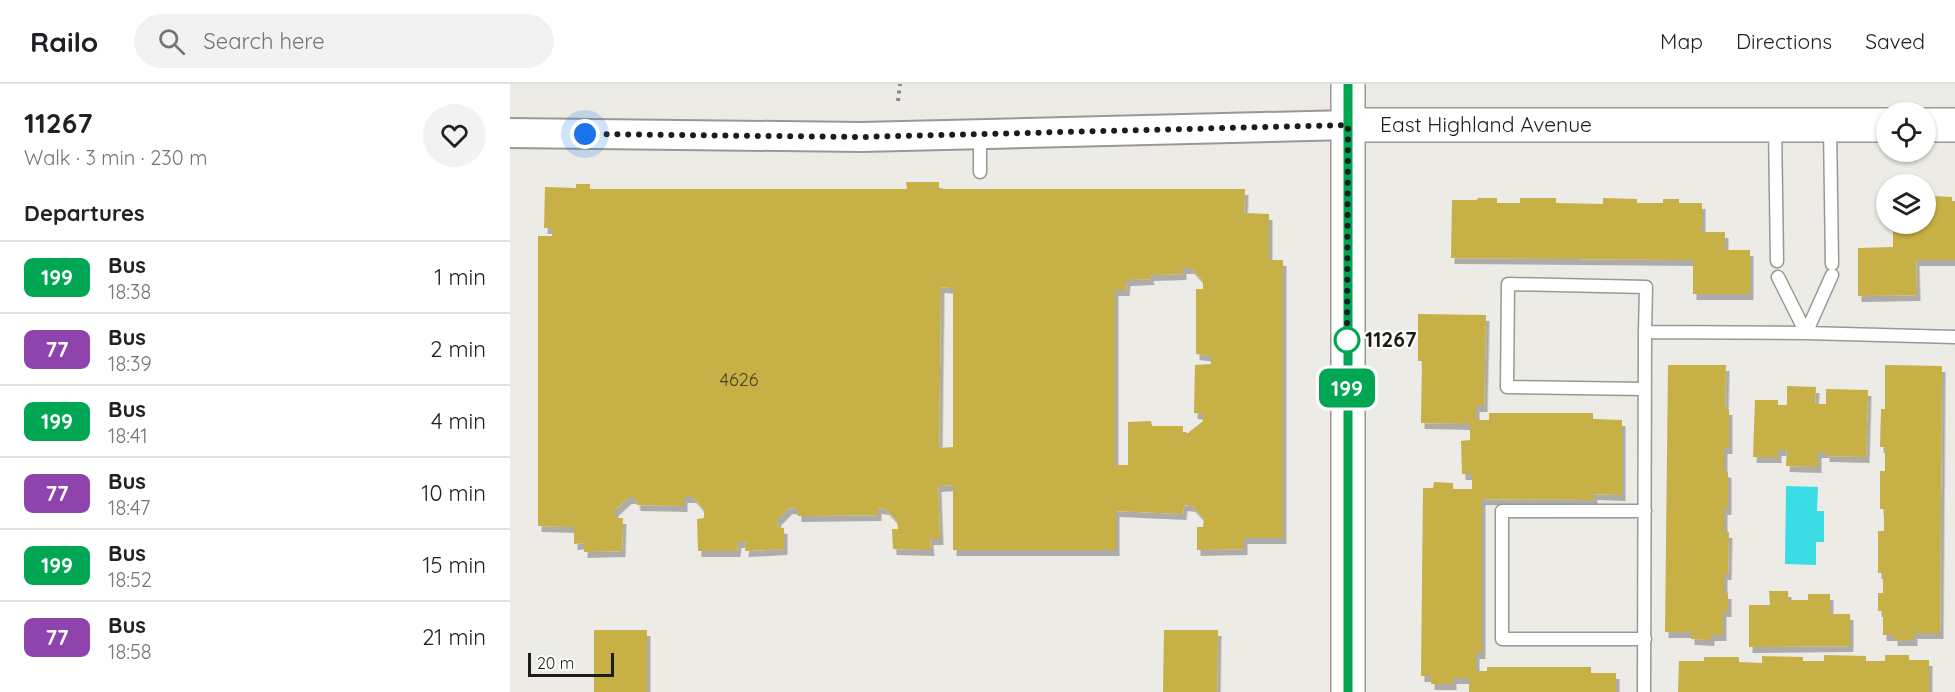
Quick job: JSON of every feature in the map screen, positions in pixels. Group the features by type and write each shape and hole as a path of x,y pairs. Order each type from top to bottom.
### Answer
{"main road":[{"path":"1348,84 1348,692"},
{"name":"East Highland Avenue","path":"1348,125 1876,125"},
{"path":"1936,125 1955,125"}],"street":[{"name":"East Highland Avenue","path":"510,133 850,137 1348,125"}],"lane":[{"path":"1775,124 1777,261"},
{"path":"1806,333 1832,269 1830,124"},
{"path":"980,135 980,172"},
{"path":"1778,277 1806,333"},
{"path":"1644,692 1646,287 1508,284 1507,387 1645,389"},
{"path":"1645,332 1955,337"},
{"path":"1645,511 1502,511 1502,639 1645,639"}],"path":[{"path":"898,101 900,84"}],"water":[{"path":"1786,486 1818,487 1817,511 1824,511 1824,542 1816,542 1816,565 1785,564"}],"building":[{"path":"906,182 939,182 939,189 1245,189 1244,213 1269,214 1269,260 1283,260 1283,538 1244,538 1244,549 1197,550 1197,527 1203,527 1204,519 1192,506 1184,505 1183,514 1116,511 1116,550 953,550 953,485 938,486 940,539 930,539 931,550 893,549 892,529 898,529 897,521 886,509 878,508 878,515 798,516 798,509 789,508 778,519 777,527 784,528 784,549 745,551 746,542 738,542 737,551 698,551 697,519 704,518 704,510 693,497 684,497 684,506 637,505 636,498 628,498 615,510 615,518 623,518 622,551 584,552 584,543 574,544 574,527 538,526 538,236 552,236 552,228 544,228 545,187 576,188 576,184 590,184 590,189 907,189","holes":["1183,268 1191,268 1203,281 1203,289 1196,289 1196,354 1211,356 1211,364 1195,365 1194,413 1203,414 1203,421 1188,433 1183,433 1183,426 1152,426 1151,421 1128,422 1128,465 1115,465 1115,290 1126,290 1127,280 1151,279 1150,275 1183,274","941,287 953,288 953,447 939,448"]},
{"path":"1936,196 1952,197 1952,201 1955,201 1955,260 1916,260 1917,295 1858,296 1858,248 1893,247 1893,234 1936,234"},
{"path":"1478,198 1497,198 1497,203 1520,203 1520,198 1556,198 1556,203 1603,204 1603,198 1637,199 1637,203 1663,203 1663,199 1679,199 1679,203 1702,203 1702,232 1725,232 1725,250 1750,250 1750,294 1693,294 1693,260 1451,258 1452,200 1477,200"},
{"path":"1418,314 1486,315 1484,406 1476,406 1476,420 1489,420 1489,413 1593,413 1593,419 1622,420 1622,495 1594,494 1594,500 1482,499 1482,653 1476,653 1476,671 1487,671 1487,667 1591,667 1591,673 1616,673 1616,692 1469,692 1469,678 1453,678 1453,684 1431,684 1431,676 1421,676 1423,488 1433,488 1434,482 1453,483 1453,489 1472,489 1472,474 1462,474 1461,441 1470,440 1470,424 1421,423 1422,361 1418,361"},
{"path":"1668,365 1726,365 1725,409 1729,409 1729,448 1724,448 1724,471 1728,472 1728,509 1724,509 1724,532 1729,532 1728,574 1724,574 1724,593 1728,593 1728,611 1723,611 1723,635 1711,635 1711,640 1691,639 1691,632 1665,632"},
{"path":"1885,365 1942,366 1940,633 1914,633 1914,640 1894,640 1894,635 1883,635 1883,611 1878,611 1878,593 1883,593 1883,573 1878,573 1878,531 1884,531 1884,509 1880,509 1880,471 1885,471 1885,447 1880,447 1881,409 1885,409"},
{"path":"1787,386 1816,387 1815,404 1826,404 1826,389 1868,390 1866,457 1826,456 1826,452 1818,452 1818,467 1786,466 1787,450 1778,450 1778,457 1753,457 1755,400 1778,400 1778,405 1787,405"},
{"path":"1769,591 1788,591 1788,600 1808,600 1808,594 1830,594 1830,614 1850,614 1850,646 1749,647 1749,605 1770,605"},
{"path":"594,630 647,630 647,692 594,692"},
{"path":"1164,630 1218,630 1217,692 1163,692"},
{"path":"1824,655 1866,656 1866,661 1885,661 1885,655 1909,655 1909,660 1929,660 1929,692 1678,692 1679,661 1704,661 1704,657 1739,657 1739,662 1762,663 1762,656 1803,657 1803,661 1824,661"}],"bus line":[{"name":"199","path":"1348,84 1348,692"}],"place":[{"name":"11267","path":"1347,340"}],"route":[{"path":"585,134 861,137 1348,125 1347,345 1347,340"}]}
